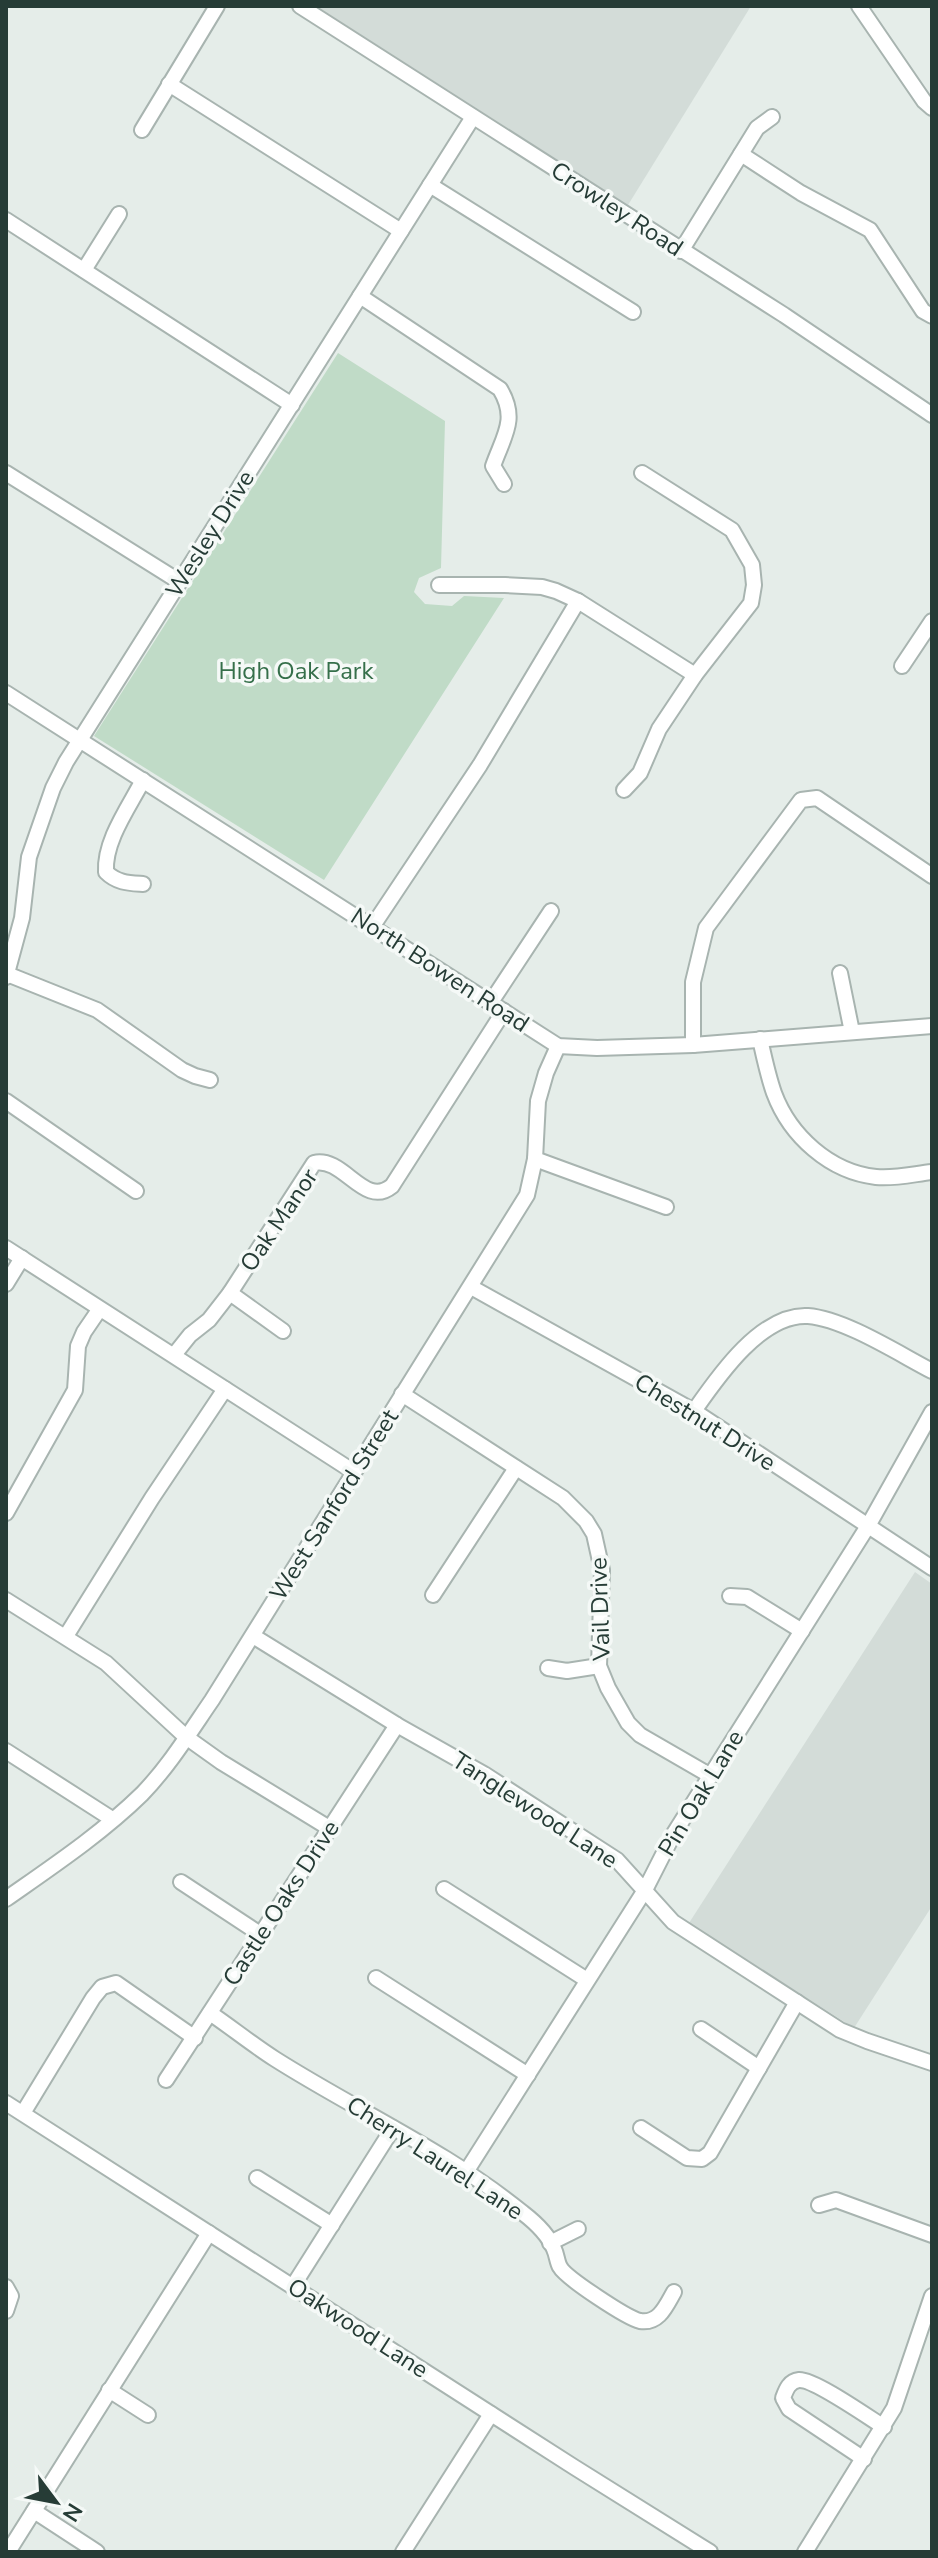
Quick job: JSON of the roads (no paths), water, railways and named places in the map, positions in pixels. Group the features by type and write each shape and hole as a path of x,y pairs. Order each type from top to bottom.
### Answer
{"street":[{"path":"142,130 217,6"},
{"name":"Crowley Road","path":"300,6 788,318 932,415"},
{"path":"859,6 924,101 932,108"},
{"path":"169,84 401,231"},
{"name":"Wesley Drive","path":"6,975 22,918 29,857 53,788 80,740 473,117"},
{"path":"681,251 757,128 772,117"},
{"path":"741,154 801,193 870,230 923,311 932,316"},
{"path":"430,185 633,312"},
{"path":"84,270 119,214"},
{"path":"6,220 292,405"},
{"path":"360,296 500,389 509,404 510,416 493,466 504,484"},
{"path":"6,473 180,582"},
{"path":"624,790 640,773 659,729 695,675 751,603 754,585 752,565 732,530 642,473"},
{"path":"439,585 542,587 556,591 578,601 695,675"},
{"path":"372,927 480,765 578,601"},
{"path":"902,666 932,621"},
{"name":"North Bowen Road","path":"6,693 558,1046"},
{"path":"143,780 118,829 106,864 106,872 113,878 143,884"},
{"path":"693,1045 693,982 706,928 801,800 817,798 932,876"},
{"path":"497,1006 551,911"},
{"path":"6,917 22,918"},
{"path":"840,973 852,1032"},
{"path":"6,975 97,1010 182,1070 210,1080"},
{"name":"Oak Manor","path":"174,1355 190,1335 209,1320 230,1293 314,1163 330,1163 371,1192 386,1191 392,1186 497,1006"},
{"path":"558,1046 693,1045 932,1026"},
{"path":"760,1039 774,1093 786,1119 803,1141 827,1159 854,1172 877,1177 932,1172"},
{"name":"West Sanford Street","path":"6,1899 81,1846 141,1795 161,1773 253,1636 527,1195 535,1159 538,1101 558,1046"},
{"path":"6,1101 136,1191"},
{"path":"535,1159 666,1207"},
{"path":"6,1248 354,1472"},
{"path":"6,1284 22,1258"},
{"name":"Chestnut Drive","path":"471,1287 694,1411 932,1568"},
{"path":"230,1293 283,1331"},
{"path":"6,1513 75,1390 78,1346 99,1310"},
{"path":"694,1411 739,1352 765,1331 797,1317 830,1321 932,1371"},
{"path":"66,1636 225,1389"},
{"name":"Vail Drive","path":"402,1394 563,1498 586,1521 594,1534 602,1570 599,1666 628,1723 640,1735 711,1776"},
{"name":"Pin Oak Lane","path":"466,2172 645,1890 673,1835 868,1526 932,1412"},
{"path":"433,1595 516,1468"},
{"path":"730,1596 747,1597 802,1631"},
{"path":"6,1600 106,1663 186,1737 221,1762 329,1828"},
{"name":"Tanglewood Lane","path":"253,1636 397,1725 484,1774 617,1860 673,1922 840,2030 932,2063"},
{"path":"548,1668 567,1671 599,1666"},
{"name":"Castle Oaks Drive","path":"166,2080 397,1725"},
{"path":"6,1751 112,1819"},
{"path":"181,1882 260,1934"},
{"path":"444,1889 587,1980"},
{"path":"376,1978 528,2075"},
{"path":"23,2113 102,1987 116,1983 195,2038"},
{"path":"641,2128 687,2158 702,2159 710,2153 797,2002"},
{"name":"Cherry Laurel Lane","path":"210,2013 274,2059 466,2172 525,2214 543,2231 559,2266 571,2278 640,2321 651,2321 660,2315 674,2292"},
{"path":"701,2029 759,2068"},
{"name":"Oakwood Lane","path":"6,2103 710,2552"},
{"path":"293,2286 393,2128"},
{"path":"257,2178 332,2225"},
{"path":"819,2205 836,2200 932,2235"},
{"path":"550,2243 578,2229"},
{"path":"8,2552 209,2233"},
{"path":"805,2552 894,2408 932,2296"},
{"path":"864,2459 789,2409 783,2398 790,2383 800,2380 815,2385 884,2427"},
{"path":"109,2390 148,2415"},
{"path":"403,2552 491,2414"},
{"path":"34,2511 97,2552"}],"park label":[{"name":"High Oak Park","path":"296,671"}]}
